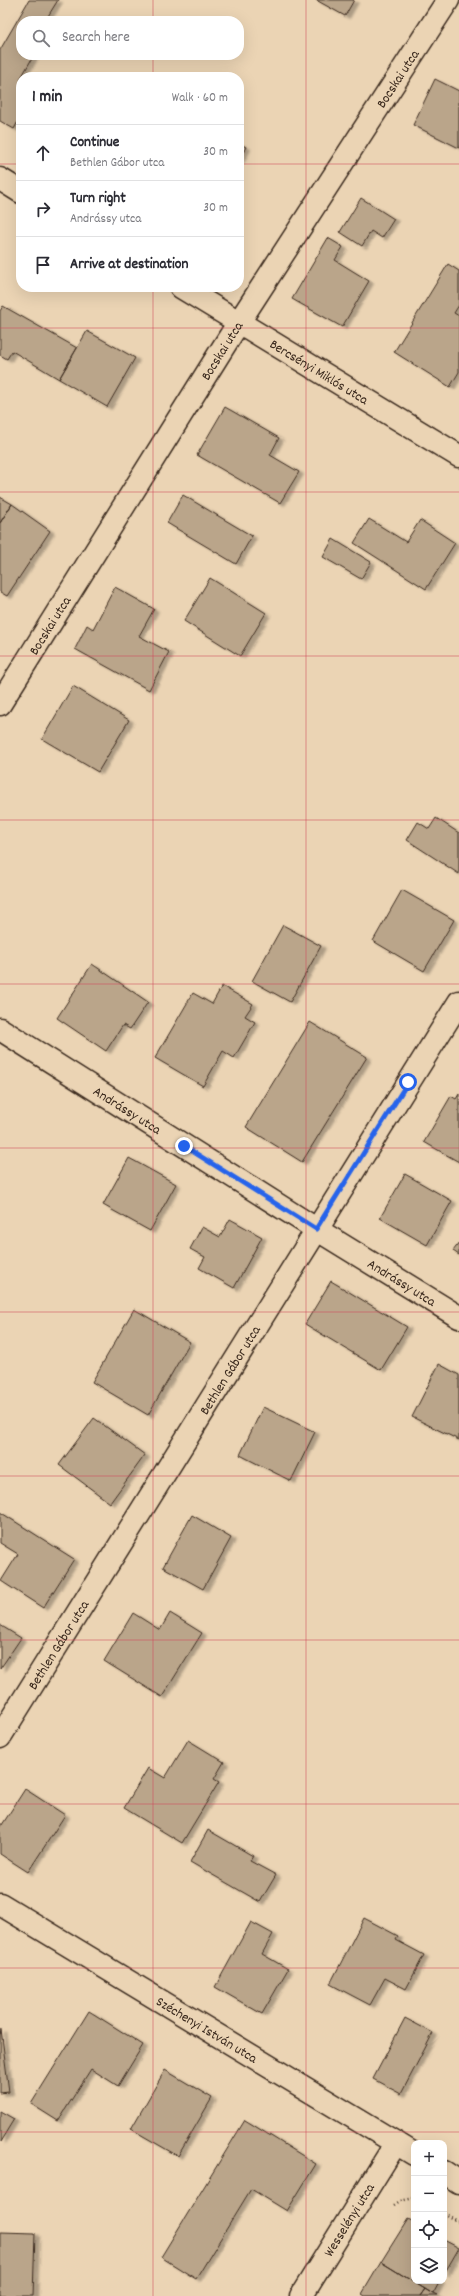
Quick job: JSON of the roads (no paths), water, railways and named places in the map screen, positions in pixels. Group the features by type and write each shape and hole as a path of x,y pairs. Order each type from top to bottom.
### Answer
{"street":[{"name":"Bocskai utca","path":"0,704 239,322 448,0"},
{"path":"0,179 16,189"},
{"name":"Bercsényi Miklós utca","path":"188,292 459,456"},
{"name":"Bethlen Gábor utca","path":"0,1737 459,1002"},
{"name":"Andrássy utca","path":"0,1029 316,1229 459,1316"},
{"name":"Széchenyi István utca","path":"0,1904 411,2152"},
{"name":"Wesselényi utca","path":"300,2296 396,2143"},
{"path":"447,2174 459,2182"}]}
